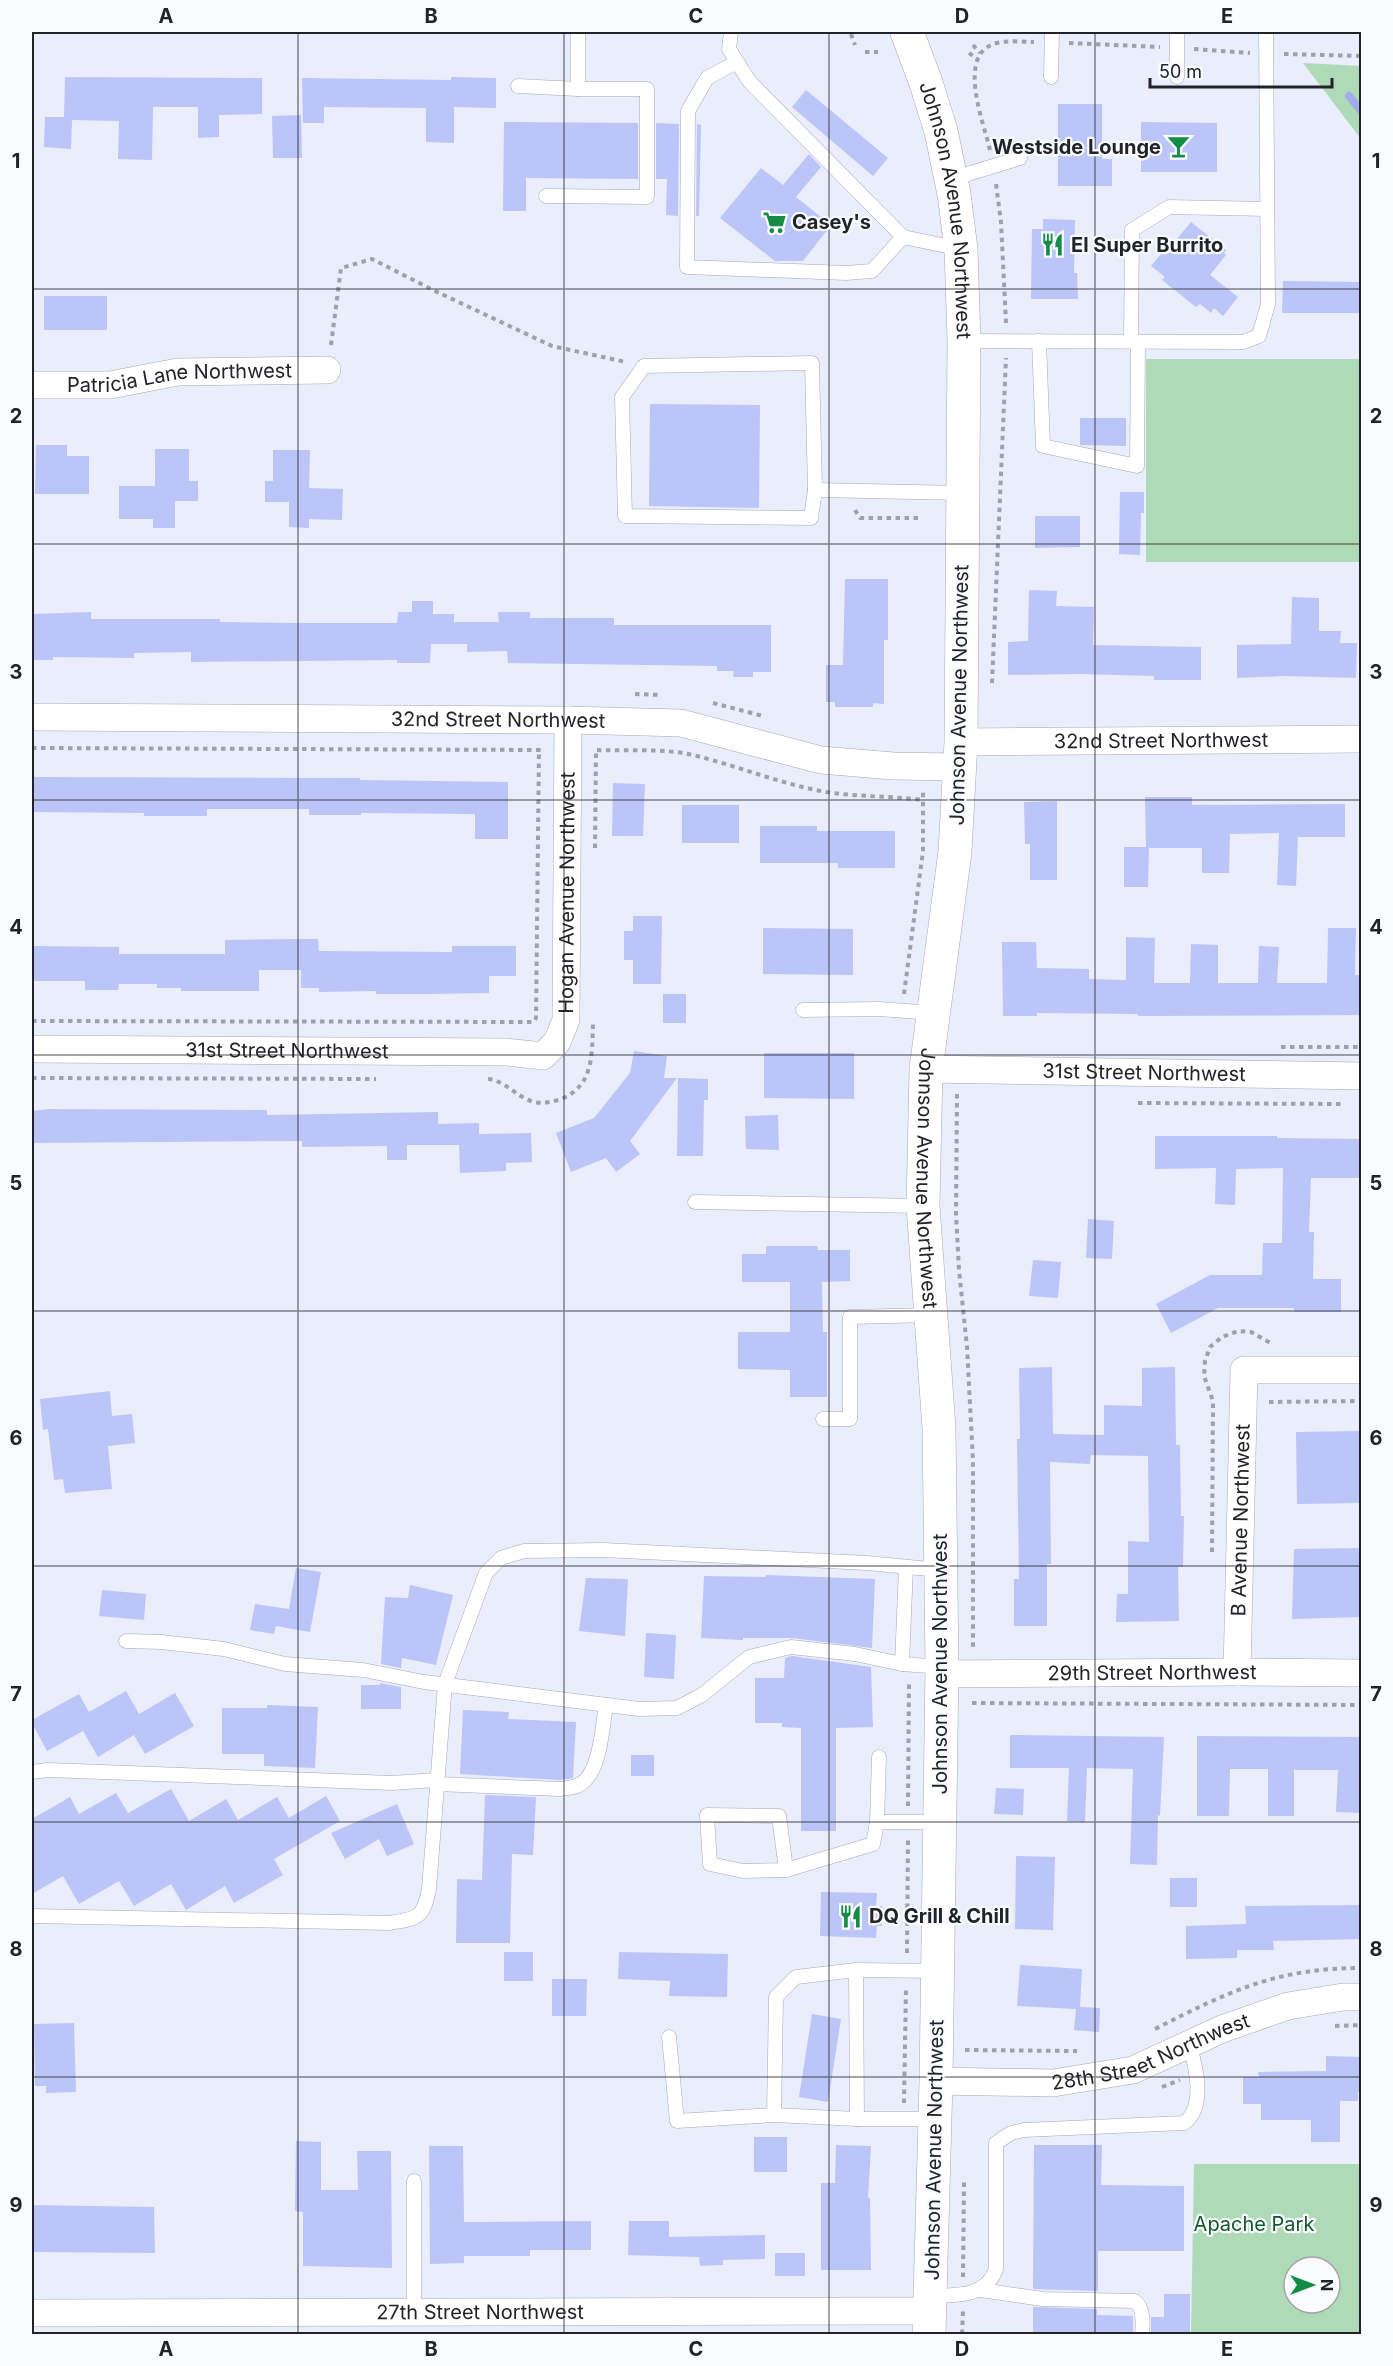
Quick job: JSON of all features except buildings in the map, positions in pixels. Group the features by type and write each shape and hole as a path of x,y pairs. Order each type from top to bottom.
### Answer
{"street":[{"name":"Johnson Avenue Northwest","path":"907,32 927,83 941,131 951,178 961,249 964,341 960,754 955,852 926,1069 923,1206 939,1428 942,1671 936,2081 929,2314"},
{"name":"Patricia Lane Northwest","path":"32,385 110,385 178,372 327,370"},
{"name":"32nd Street Northwest","path":"32,717 568,720 681,723 821,760 893,766 960,754 1362,739"},
{"name":"Hogan Avenue Northwest","path":"543,1056 557,1042 566,1020 568,720"},
{"name":"31st Street Northwest","path":"32,1049 506,1052 543,1056"},
{"name":"31st Street Northwest","path":"926,1069 1362,1076"},
{"name":"B Avenue Northwest","path":"1237,1672 1244,1370 1362,1370"},
{"name":"29th Street Northwest","path":"942,1671 1362,1673"},
{"name":"28th Street Northwest","path":"936,2081 1053,2083 1132,2070 1222,2029 1288,2006 1343,1997 1362,1997"},
{"name":"27th Street Northwest","path":"32,2313 929,2314"}],"lane":[{"path":"578,32 578,89"},
{"path":"730,32 729,49 748,81 903,237 961,249"},
{"path":"1177,32 1177,77"},
{"path":"964,341 1243,342 1259,336 1268,304 1266,32"},
{"path":"1051,77 1052,37"},
{"path":"737,62 707,78 688,111 687,267 872,272 903,237"},
{"path":"518,86 647,89 647,196 546,196"},
{"path":"951,178 1020,158"},
{"path":"1039,341 1043,446 1137,466 1132,230 1169,207 1268,209"},
{"path":"812,363 815,490 811,518 625,516 622,397 644,366 812,363"},
{"path":"815,490 963,493"},
{"path":"803,1010 879,1009 933,1013"},
{"path":"695,1202 923,1206"},
{"path":"823,1419 850,1419 850,1317 930,1315"},
{"path":"32,1916 389,1923 412,1919 425,1908 429,1889 444,1684 486,1573 501,1557 524,1551 604,1550 940,1570"},
{"path":"902,1664 906,1567"},
{"path":"126,1641 161,1642 224,1649 285,1665 363,1671 444,1684 639,1709 677,1708 702,1695 749,1657 791,1647 855,1654 942,1671"},
{"path":"32,1772 48,1770 392,1783 436,1782 560,1789 579,1786 588,1777 597,1761 606,1705"},
{"path":"786,1870 779,1816 707,1815 710,1863 743,1871 786,1870 873,1844 878,1822 879,1757"},
{"path":"878,1822 940,1822"},
{"path":"774,2115 776,1997 796,1977 856,1971 938,1971"},
{"path":"856,1971 857,2119"},
{"path":"669,2037 677,2121 774,2115 857,2119 935,2119"},
{"path":"981,2290 993,2277 996,2269 996,2144 1011,2133 1024,2130 1184,2123 1191,2118 1194,2112 1196,2098 1196,2076 1189,2044"},
{"path":"414,2181 414,2312"},
{"path":"929,2314 981,2290 1042,2299 1135,2301 1143,2319 1142,2334"}],"path":[{"path":"851,34 855,45"},
{"path":"992,690 1000,542 1006,296 1001,222 993,166 974,82 974,69 980,53 996,43 1052,37 1266,54 1362,56"},
{"path":"973,45 980,53"},
{"path":"866,52 878,52"},
{"path":"969,53 977,59"},
{"path":"327,370 341,268 372,259 552,346 644,366"},
{"path":"842,491 860,518 918,518"},
{"path":"32,748 545,750"},
{"path":"32,1021 533,1022 536,1018 539,750"},
{"path":"595,853 596,750 656,751 692,755 786,784 860,796 923,800"},
{"path":"479,1079 500,1081 517,1095 535,1102 552,1102 569,1096 583,1085 588,1071 592,1047 593,1013"},
{"path":"32,1078 385,1079"},
{"path":"1138,1102 1350,1104"},
{"path":"1212,1554 1213,1401 1204,1376 1205,1361 1210,1347 1222,1337 1238,1331 1251,1332 1272,1344 1283,1344"},
{"path":"1269,1413 1269,1401 1362,1401"},
{"path":"973,1647 985,1647"},
{"path":"972,1703 1362,1705"},
{"path":"1151,2031 1208,2001 1249,1984 1293,1973 1329,1968 1362,1968"},
{"path":"965,2050 1080,2051"}],"green space":[{"path":"1303,63 1361,66 1361,139"},
{"path":"1146,359 1361,359 1361,562 1146,562"},
{"name":"Apache Park","path":"1194,2164 1361,2164 1361,2334 1191,2334"}],"waterway":[{"path":"1349,96 1362,112"}],"place":[{"name":"Westside Lounge","path":"1179,147"},
{"name":"Casey's","path":"774,222"},
{"name":"El Super Burrito","path":"1053,245"},
{"name":"DQ Grill & Chill","path":"851,1916"}]}
